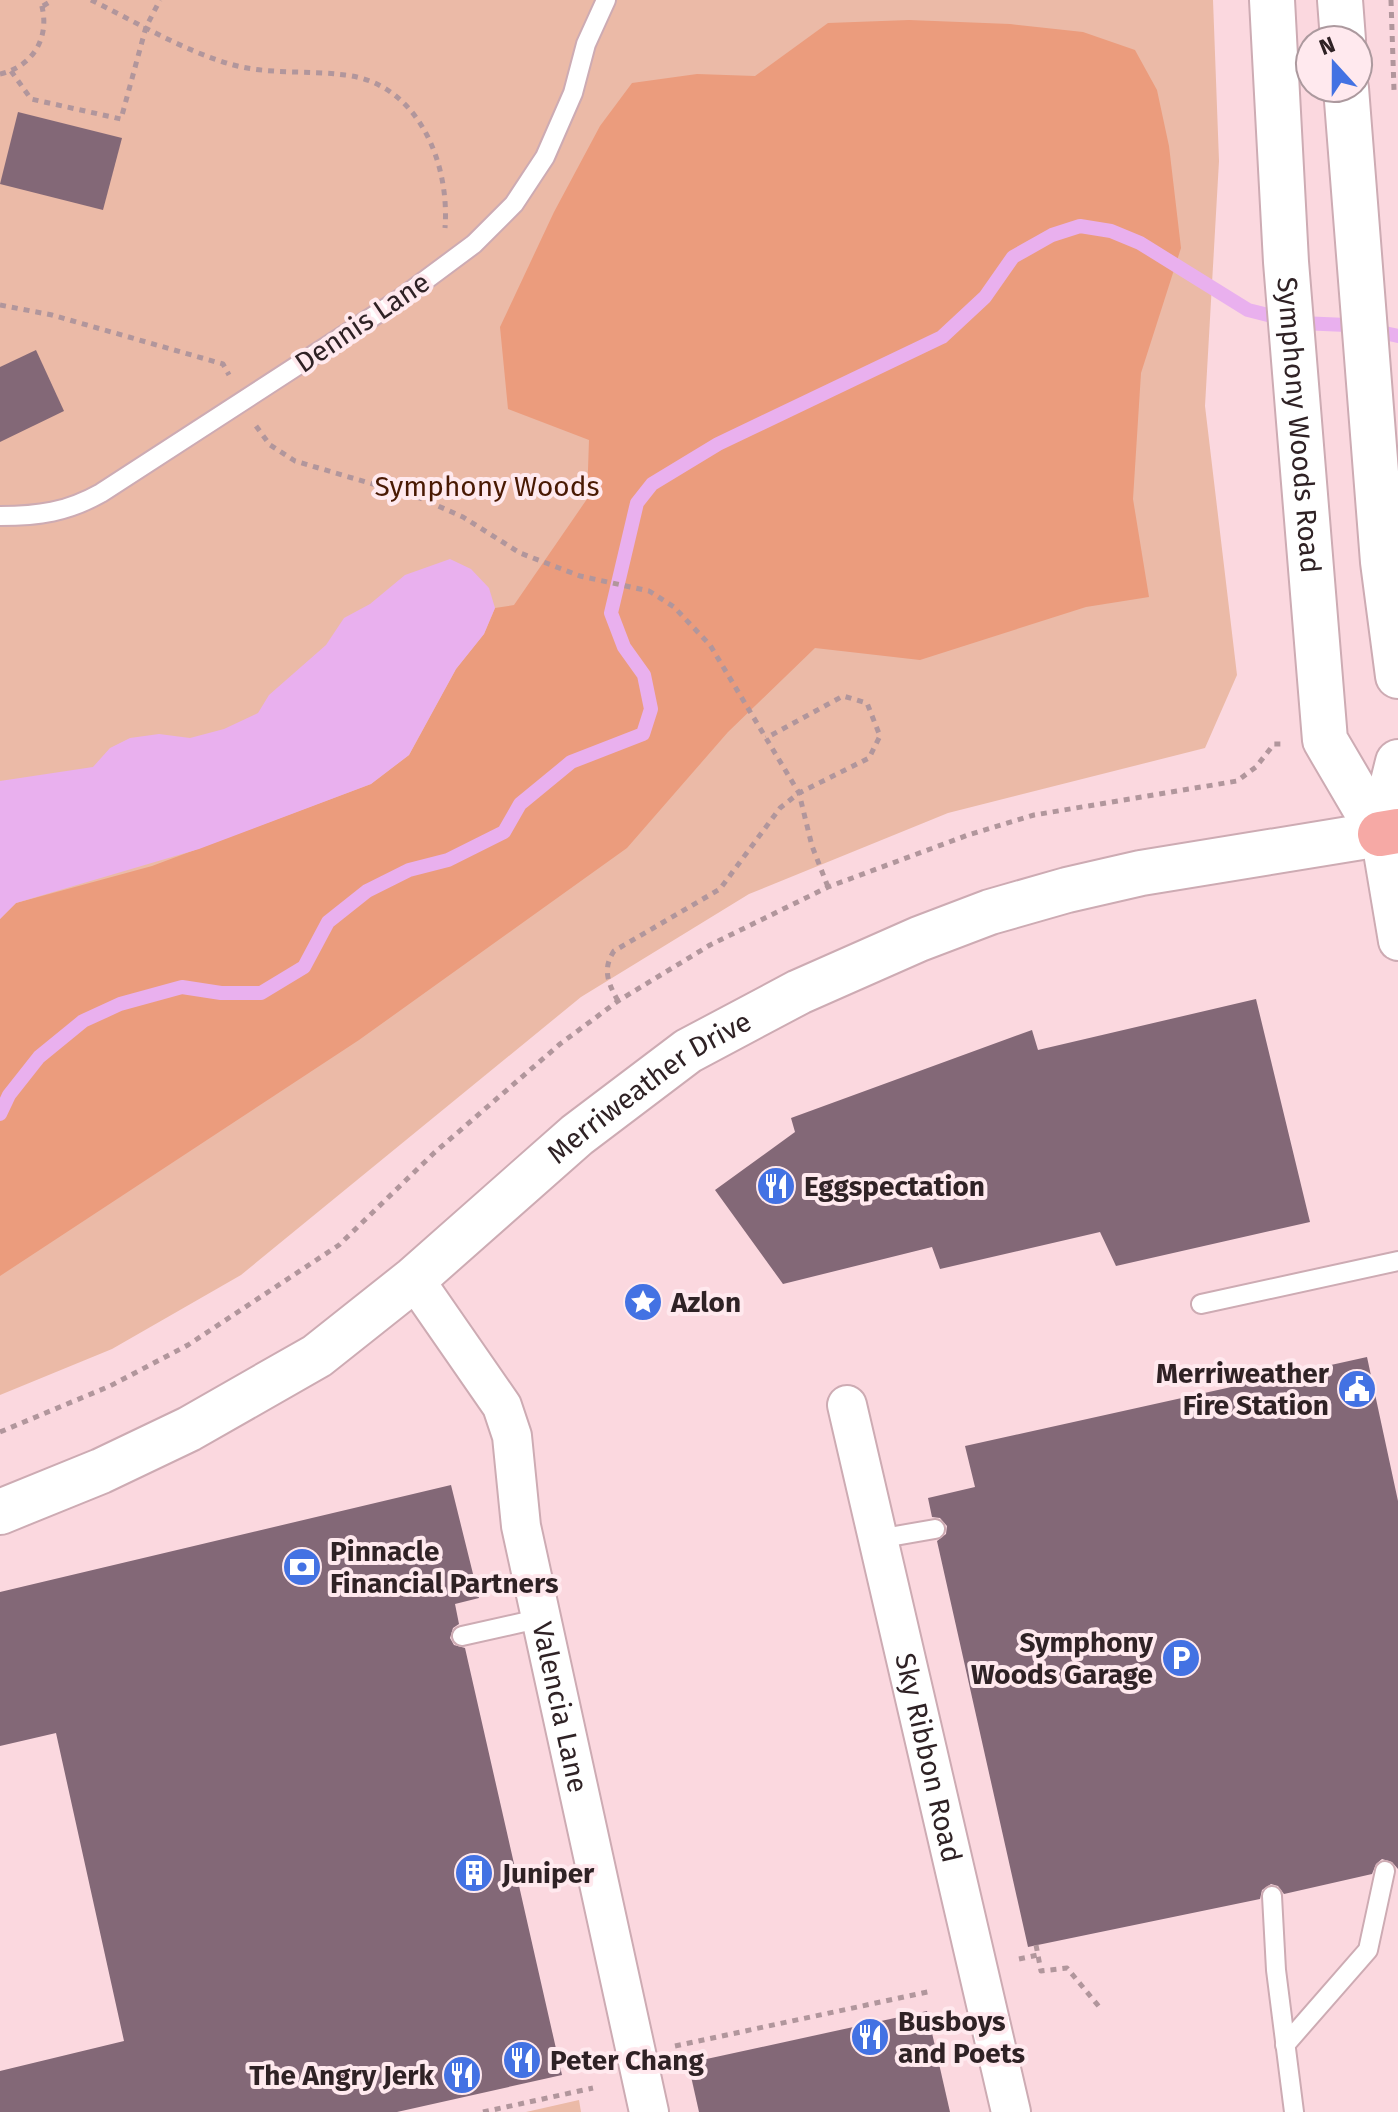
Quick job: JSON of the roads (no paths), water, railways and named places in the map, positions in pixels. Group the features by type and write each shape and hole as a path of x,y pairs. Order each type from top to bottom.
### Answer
{"street":[{"name":"Symphony Woods Road","path":"1272,0 1286,262 1325,740 1389,832"},
{"path":"1340,0 1342,24"},
{"path":"1347,104 1383,562 1398,676"},
{"name":"Symphony Woods Road","path":"1398,762 1389,832 1398,941"},
{"name":"Merriweather Drive","path":"0,1512 101,1471 189,1429 317,1356 414,1279 577,1135 688,1051 799,992 919,939 990,912 1067,890 1141,873 1389,832"},
{"name":"Valencia Lane","path":"414,1279 502,1406 512,1436 521,1526 649,2112"},
{"name":"Sky Ribbon Road","path":"847,1405 1011,2112"}],"lane":[{"name":"Dennis Lane","path":"0,516 38,516 70,510 243,402 474,244 514,204 545,157 573,93 586,44 606,0"},
{"path":"1201,1304 1398,1261"},
{"path":"878,1539 935,1529"},
{"path":"462,1636 542,1618"},
{"path":"1285,2045 1368,1950 1385,1871"},
{"path":"1272,1896 1294,2112"}],"waterway":[{"path":"0,1114 9,1095 39,1057 83,1021 120,1004 182,987 221,993 261,993 304,967 328,922 367,891 409,870 448,860 504,832 520,804 571,762 643,734 651,709 644,675 624,647 611,613 637,503 652,484 718,444 942,337 985,297 1013,257 1052,235 1080,226 1111,231 1140,243 1248,310 1300,323 1347,325 1398,336"}],"place":[{"name":"Eggspectation","path":"776,1186"},
{"name":"Azlon","path":"643,1302"},
{"name":"Merriweather Fire Station","path":"1357,1389"},
{"name":"Pinnacle Financial Partners","path":"302,1567"},
{"name":"Symphony Woods Garage","path":"1181,1658"},
{"name":"Juniper","path":"474,1873"},
{"name":"Busboys and Poets","path":"870,2037"},
{"name":"Peter Chang","path":"522,2060"},
{"name":"The Angry Jerk","path":"462,2075"}],"park label":[{"name":"Symphony Woods","path":"487,486"}]}
